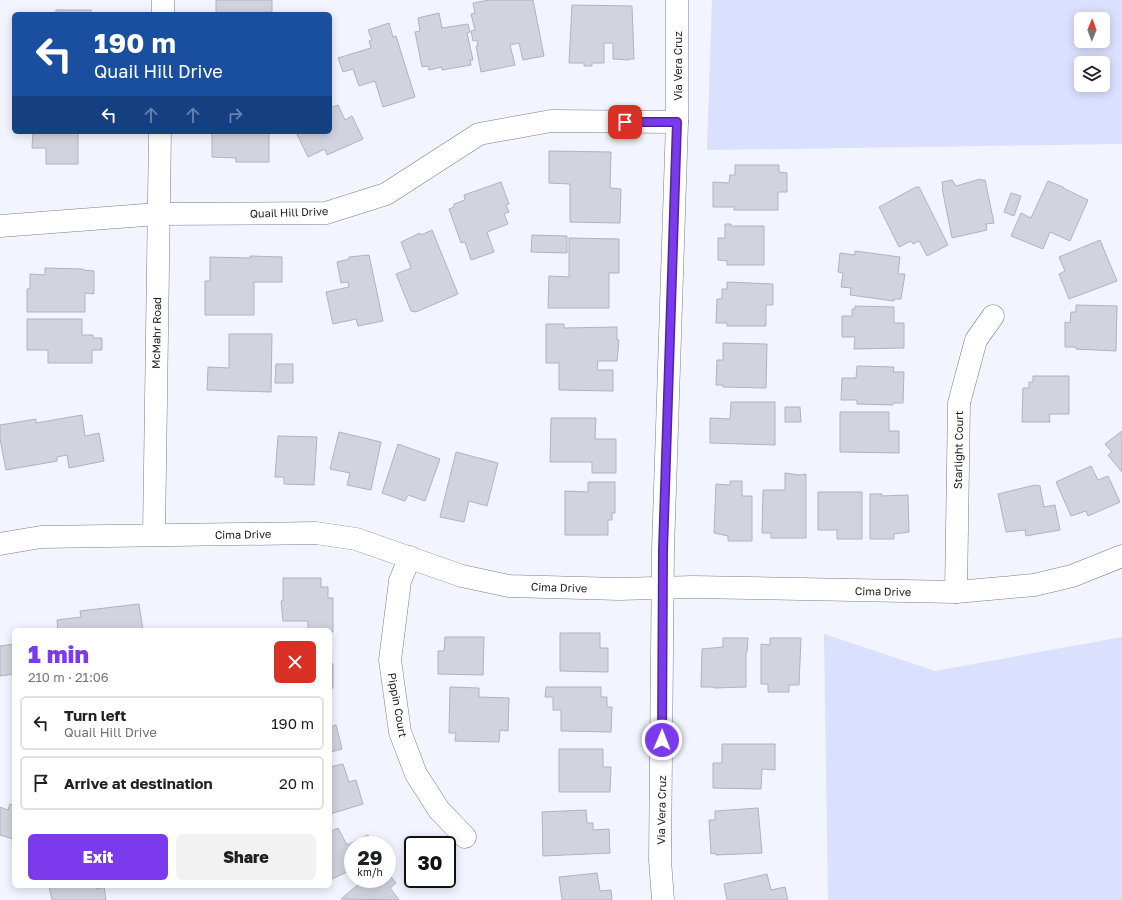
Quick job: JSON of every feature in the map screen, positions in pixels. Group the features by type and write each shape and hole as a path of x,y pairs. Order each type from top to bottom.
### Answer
{"street":[{"path":"163,0 163,12"},
{"name":"Via Vera Cruz","path":"663,900 660,860 663,550 677,122 677,0"},
{"name":"Quail Hill Drive","path":"0,226 158,214 326,213 386,194 479,134 551,121 677,122"},
{"name":"McMahr Road","path":"154,534 160,134"},
{"name":"Starlight Court","path":"956,592 959,403 976,340 993,316"},
{"name":"Cima Drive","path":"0,544 41,536 316,533 356,539 462,576 509,586 619,589 663,588 956,592 1034,585 1072,576 1122,556"},
{"name":"Pippin Court","path":"410,557 400,581 390,660 400,732 416,774 439,810 465,837"}],"shaded area":[{"path":"712,0 1122,0 1122,144 707,150"},
{"path":"824,634 935,671 1122,637 1122,900 828,900"}],"building":[{"path":"216,0 272,0 272,12 216,12"},
{"path":"489,0 533,0 544,56 523,60 519,43 510,45 515,65 481,72 476,46 478,46 477,40 473,41 471,31 475,30 471,14 475,13 473,3"},
{"path":"572,5 632,6 634,59 613,59 613,43 604,43 604,63 592,63 592,66 584,66 584,63 569,63"},
{"path":"56,10 91,10 91,12 56,12"},
{"path":"439,13 442,28 468,24 470,32 467,33 473,60 470,60 471,65 442,70 442,67 429,70 428,66 422,67 415,32 420,31 418,18"},
{"path":"389,23 393,37 396,36 415,97 383,107 375,81 359,86 353,69 343,72 338,58 371,48 369,41 372,40 368,30"},
{"path":"338,105 345,120 352,116 363,139 327,155 325,149 308,157 297,134 332,134 332,107"},
{"path":"33,134 78,134 78,164 46,164 46,148 32,148"},
{"path":"212,134 269,134 269,162 236,162 236,158 212,157"},
{"path":"549,151 611,152 610,188 621,189 620,223 570,222 570,184 549,183"},
{"path":"735,165 779,165 779,172 787,173 787,192 778,192 778,210 734,210 734,207 713,207 713,182 729,183 730,175 735,175"},
{"path":"980,179 985,180 994,223 986,224 987,230 952,238 942,182 952,180 956,186"},
{"path":"1048,181 1088,200 1070,241 1050,232 1043,249 1011,236 1021,213 1031,218"},
{"path":"501,182 509,204 506,205 509,212 504,214 508,224 487,232 494,252 471,260 465,242 461,243 449,209 454,207 454,204 465,200 464,195"},
{"path":"916,187 919,187 948,245 927,256 919,241 913,244 911,241 899,247 879,207"},
{"path":"1011,193 1021,196 1014,216 1004,212"},
{"path":"725,224 731,224 731,226 764,226 764,265 727,265 727,261 718,260 718,238 725,238"},
{"path":"432,230 458,294 416,312 411,311 396,274 411,268 401,242 420,233 421,235"},
{"path":"532,235 567,236 567,253 531,252"},
{"path":"569,238 619,239 619,273 609,273 609,308 548,308 549,276 569,277"},
{"path":"1100,240 1117,281 1069,299 1059,274 1065,271 1059,257"},
{"path":"855,251 900,257 898,274 905,274 901,299 894,299 894,301 850,295 851,288 841,287 843,273 838,272 840,253 855,255"},
{"path":"369,255 383,321 358,326 356,319 333,324 326,292 349,287 348,282 341,283 337,262 349,259 349,257"},
{"path":"250,256 282,257 282,282 254,282 254,315 205,315 205,281 210,281 210,257 250,258"},
{"path":"45,268 83,269 94,271 94,294 85,293 85,312 27,312 27,289 30,289 30,274 45,275"},
{"path":"727,282 773,284 773,305 766,305 766,326 727,326 727,323 716,323 717,299 722,299 722,289 727,289"},
{"path":"1076,305 1117,306 1116,351 1065,347 1065,322 1070,323 1071,312 1076,312"},
{"path":"855,306 894,307 894,323 904,323 904,348 854,349 855,337 842,337 842,316 852,316 852,309 855,309"},
{"path":"27,319 82,319 82,335 93,335 93,338 102,338 102,350 92,350 92,363 48,363 48,350 27,350"},
{"path":"546,324 564,324 564,328 617,327 617,340 619,340 617,361 598,361 597,370 613,370 613,391 559,390 559,363 546,363"},
{"path":"229,334 272,334 271,392 207,390 208,367 229,368"},
{"path":"723,343 767,344 766,388 723,387 723,385 716,385 717,360 723,360"},
{"path":"276,364 293,364 293,383 275,383"},
{"path":"857,366 894,367 893,372 904,372 903,403 893,403 893,405 857,404 857,400 841,400 842,378 856,378"},
{"path":"1033,376 1069,376 1069,414 1049,414 1050,422 1022,422 1023,388 1029,388 1029,382 1033,382"},
{"path":"731,402 775,402 775,445 710,443 710,418 730,419"},
{"path":"785,407 800,407 801,422 785,422"},
{"path":"840,412 889,412 889,431 899,431 899,453 840,452"},
{"path":"82,415 85,436 99,433 104,461 69,468 67,455 57,457 57,461 6,470 0,439 0,425 36,419 36,423"},
{"path":"551,418 596,418 595,439 616,439 616,473 592,473 592,462 550,462"},
{"path":"1122,431 1122,472 1108,455 1112,452 1105,444"},
{"path":"339,432 381,442 371,490 347,485 350,473 330,469"},
{"path":"278,436 317,437 314,485 284,484 284,477 275,477"},
{"path":"398,444 440,459 425,501 408,495 405,501 382,493"},
{"path":"456,452 498,463 487,506 469,501 464,522 440,517"},
{"path":"1091,466 1098,480 1108,476 1120,502 1088,516 1086,511 1071,516 1056,482"},
{"path":"785,473 799,475 806,474 806,538 771,538 771,533 762,533 763,490 785,490"},
{"path":"730,481 742,481 742,496 752,496 752,541 728,541 728,536 714,533 716,484 730,485"},
{"path":"588,482 615,482 615,513 612,513 612,520 608,520 608,535 565,535 565,491 588,492"},
{"path":"1035,485 1040,486 1044,507 1055,505 1060,530 1026,536 1025,530 1006,532 998,494"},
{"path":"818,492 862,492 862,539 837,539 837,530 818,530"},
{"path":"870,494 882,494 882,496 908,495 909,532 894,534 894,539 870,539"},
{"path":"283,578 321,578 321,587 328,587 328,598 333,598 333,632 332,628 308,628 308,621 283,621 281,601 283,601"},
{"path":"139,604 143,628 58,628 57,620 81,617 80,611"},
{"path":"560,633 600,633 600,648 608,648 608,672 560,671"},
{"path":"445,637 484,637 483,675 438,674 438,651 444,651"},
{"path":"723,638 748,638 746,652 746,687 701,687 702,649 723,647"},
{"path":"770,638 801,638 799,685 789,685 789,692 768,692 768,684 761,684 761,644 770,645"},
{"path":"12,644 12,674 0,676 0,646"},
{"path":"332,664 333,664 332,688"},
{"path":"450,687 479,688 479,697 509,698 508,731 500,730 499,742 455,741 456,733 449,733"},
{"path":"546,687 601,687 601,697 607,697 607,707 612,707 611,732 561,731 561,710 553,710 553,697 545,697"},
{"path":"336,725 342,749 332,752 332,726"},
{"path":"722,744 775,744 775,770 762,769 761,789 713,788 713,763 722,763"},
{"path":"559,749 603,749 603,767 611,767 610,792 559,792"},
{"path":"343,764 349,782 356,780 363,804 332,813 332,767"},
{"path":"10,804 12,804 12,839 0,835 0,807 8,810"},
{"path":"758,808 762,853 711,854 709,820 715,820 715,811"},
{"path":"586,810 587,823 593,823 593,830 609,829 610,853 543,856 542,812"},
{"path":"338,828 344,839 344,873 332,879 332,831"},
{"path":"597,873 600,891 611,890 612,900 562,900 559,877"},
{"path":"767,874 771,890 785,887 788,900 727,900 724,884"},
{"path":"49,888 104,888 106,900 52,900"},
{"path":"354,888 390,888 399,900 341,899"}],"route":[{"path":"625,122 677,122 663,550 664,619 662,740"}]}
